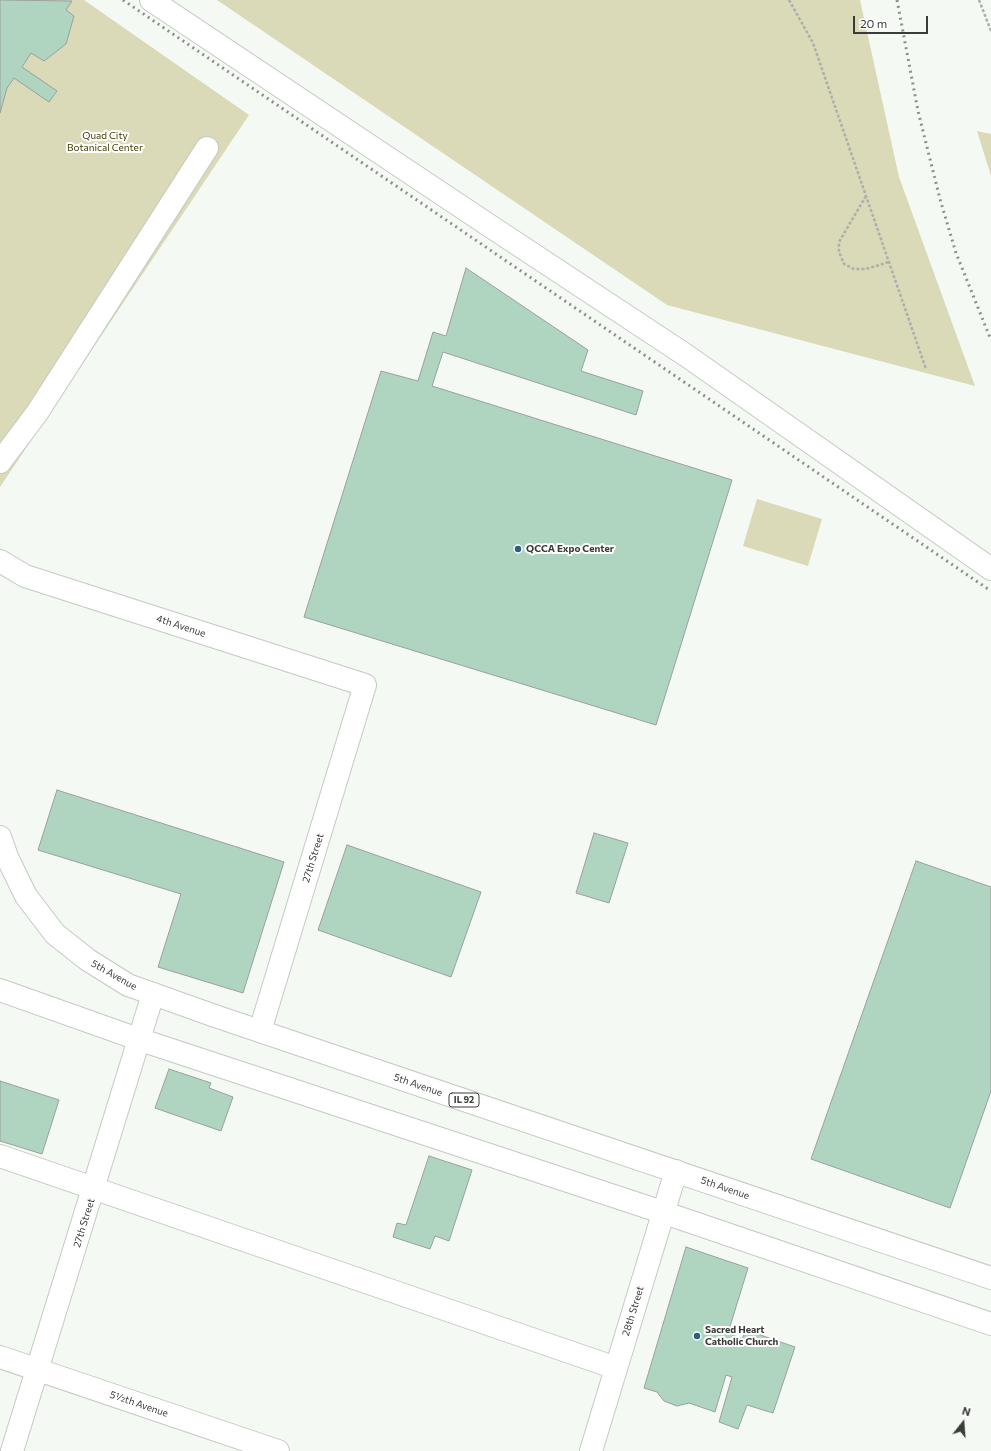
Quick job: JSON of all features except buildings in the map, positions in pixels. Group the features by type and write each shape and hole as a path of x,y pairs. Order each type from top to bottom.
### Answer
{"main road":[{"path":"151,0 486,224 687,356 991,569"},
{"path":"0,462 36,412 207,148"},
{"name":"4th Avenue","path":"0,561 31,578 365,685"},
{"name":"27th Street","path":"260,1031 365,685"},
{"name":"5th Avenue","path":"0,837 7,857 26,896 55,934 88,960 128,985 991,1278"},
{"path":"0,990 138,1039 662,1212 991,1324"},
{"name":"27th Street","path":"12,1451 153,994"},
{"path":"0,1156 616,1368"},
{"name":"28th Street","path":"591,1451 662,1212 676,1171"},
{"name":"5½th Avenue","path":"0,1357 278,1451"}],"path":[{"path":"790,0 813,43 926,369"},
{"path":"979,0 991,31"},
{"path":"866,196 839,242 839,252 844,264 854,269 866,269 889,262"}],"green space":[{"name":"Quad City Botanical Center","path":"0,0 84,0 249,115 0,487"},
{"path":"217,0 860,0 899,177 975,386 667,305"},
{"path":"977,131 991,134 991,176"},
{"path":"757,499 822,519 808,566 743,546"}],"railway":[{"path":"123,0 991,591"},
{"path":"897,0 918,111 940,199 956,253 991,340"}],"place":[{"name":"QCCA Expo Center","path":"518,549"},
{"name":"Sacred Heart Catholic Church","path":"697,1336"}]}
